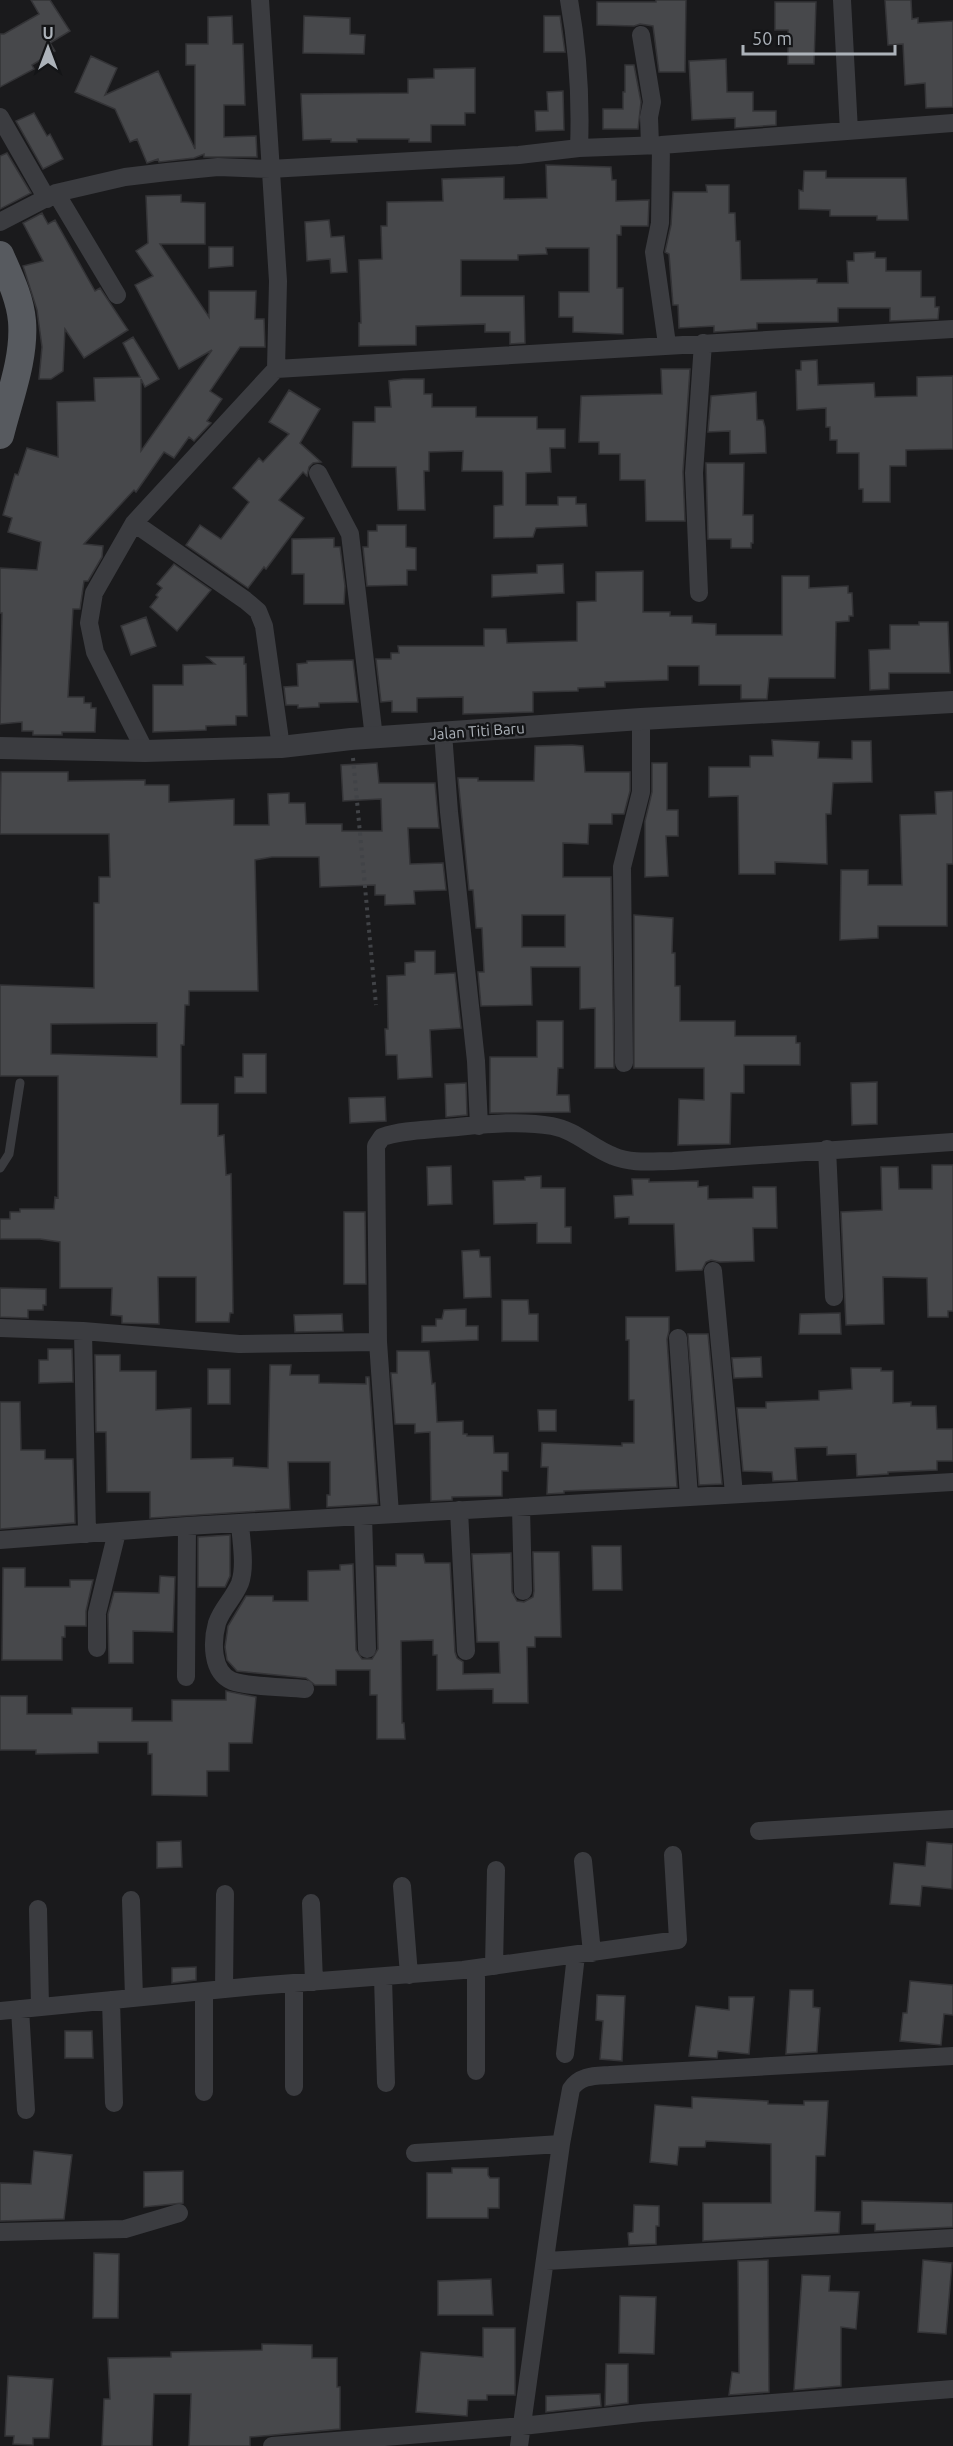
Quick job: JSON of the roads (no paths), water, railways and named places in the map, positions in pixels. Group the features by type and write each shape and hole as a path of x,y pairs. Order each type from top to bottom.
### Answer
{"main road":[{"path":"0,255 13,285 22,320 22,339 19,363 0,435"}],"street":[{"path":"145,751 94,652 89,623 94,593 134,523 276,369 278,281 260,0"},
{"path":"569,0 578,45 581,100 579,148"},
{"path":"842,0 849,131"},
{"path":"641,34 652,102 649,117 656,145 660,223 654,252 667,344"},
{"path":"0,117 117,295"},
{"path":"0,222 51,196 125,177 218,167 270,170 519,155 579,148 656,145 953,123"},
{"path":"276,369 667,344 953,329"},
{"path":"699,593 694,473 703,343"},
{"path":"318,473 350,534 374,738"},
{"path":"134,523 258,611 264,626 281,747"},
{"name":"Jalan Titi Baru","path":"0,748 145,751 281,747 641,719 953,702"},
{"path":"624,1064 622,867 641,792 641,719"},
{"path":"443,733 449,812 476,1061 479,1126"},
{"path":"390,1514 378,1342 375,1175 377,1142 382,1137 392,1133 479,1126 510,1124 552,1126 574,1133 615,1157 633,1161 673,1161 953,1142"},
{"path":"827,1149 834,1297"},
{"path":"713,1271 734,1494"},
{"path":"0,1328 83,1331 238,1344 378,1342"},
{"path":"83,1331 87,1534"},
{"path":"678,1338 689,1497"},
{"path":"0,1540 186,1526 953,1482"},
{"path":"521,1508 522,1591"},
{"path":"459,1510 466,1651"},
{"path":"363,1516 367,1649"},
{"path":"240,1523 242,1572 240,1583 227,1601 216,1625 214,1652 219,1670 234,1682 306,1689"},
{"path":"186,1526 186,1677"},
{"path":"97,1648 97,1613 117,1532"},
{"path":"759,1831 953,1819"},
{"path":"0,2011 224,1989 409,1975 485,1967 678,1940 673,1854"},
{"path":"565,2054 584,1954 583,1861"},
{"path":"476,2071 496,1870"},
{"path":"402,1886 409,1975"},
{"path":"224,1989 225,1894"},
{"path":"131,1900 134,1998"},
{"path":"310,1903 314,1982"},
{"path":"38,1909 40,2007"},
{"path":"383,1977 386,2083"},
{"path":"294,1983 294,2087"},
{"path":"204,1991 204,2092"},
{"path":"111,2000 114,2103"},
{"path":"20,2009 26,2110"},
{"path":"519,2446 561,2144 571,2089 575,2082 584,2077 953,2056"},
{"path":"415,2153 561,2144"},
{"path":"0,2232 125,2229 179,2213"},
{"path":"546,2261 953,2238"},
{"path":"272,2446 522,2426 641,2413 953,2389"}],"lane":[{"path":"0,1168 9,1154 20,1083"}]}
